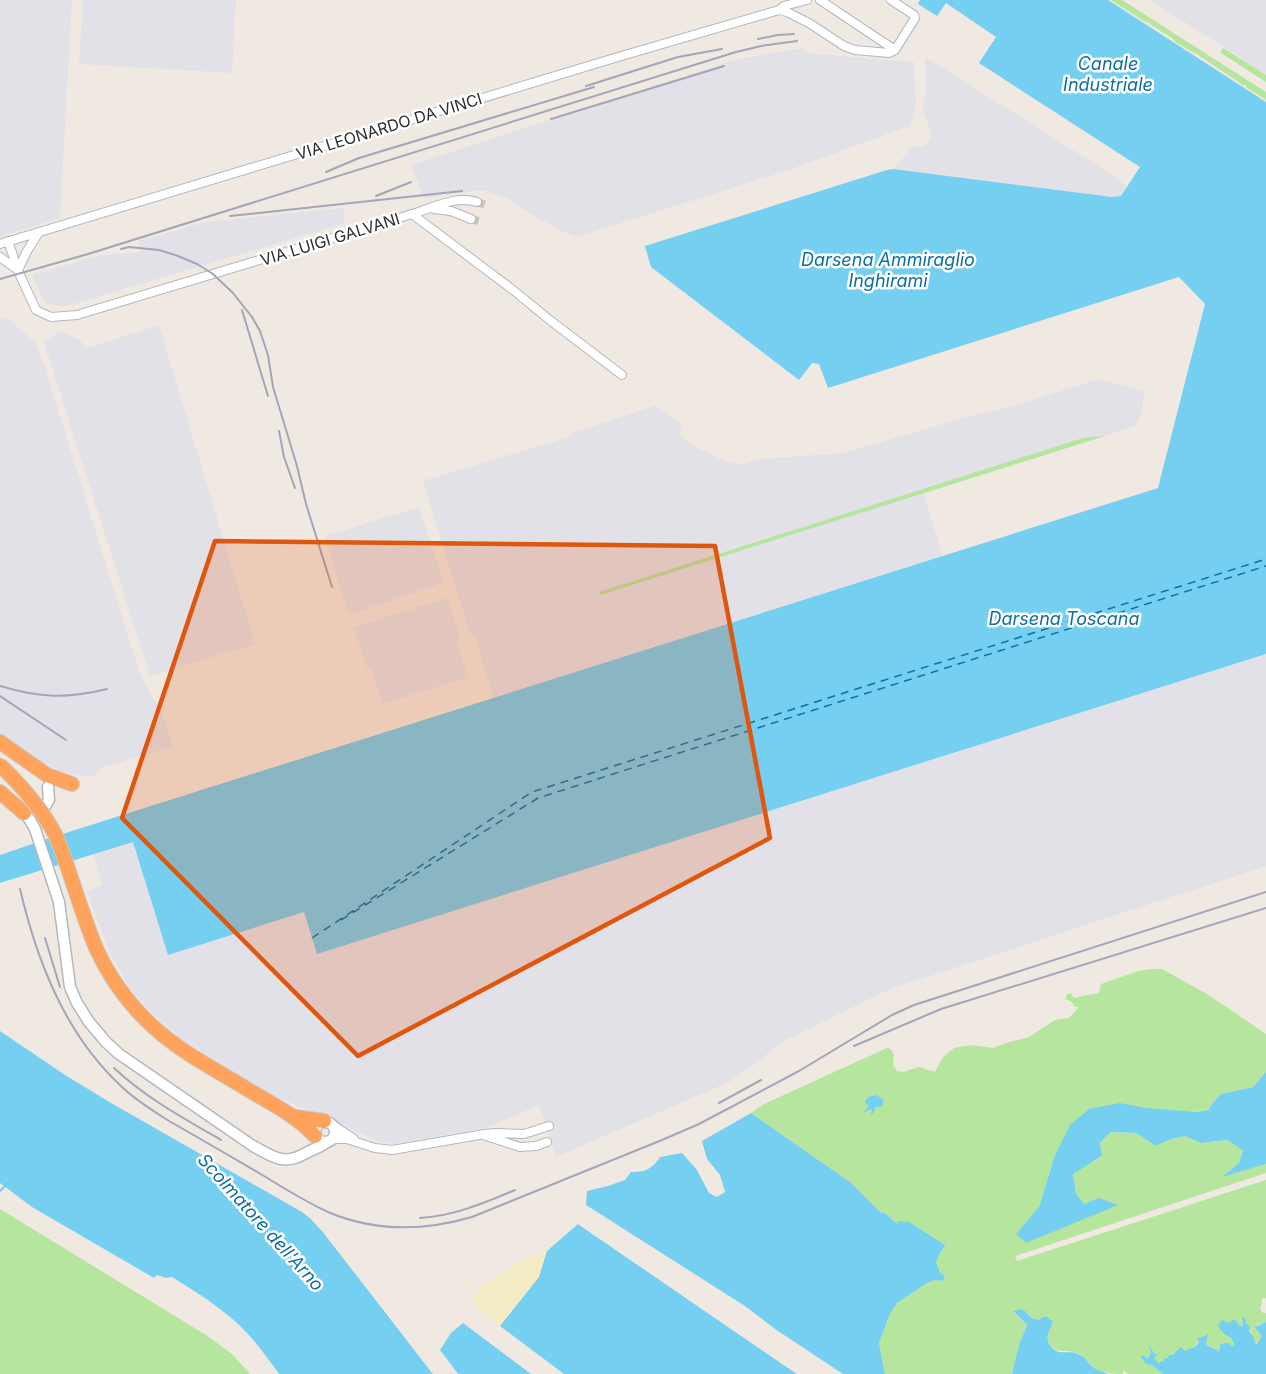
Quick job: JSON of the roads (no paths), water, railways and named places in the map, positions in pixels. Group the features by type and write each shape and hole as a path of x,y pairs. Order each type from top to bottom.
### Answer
{"highway":[{"path":"0,742 52,778 72,784"},
{"path":"0,765 29,795 52,828 67,862 96,948 107,970 145,1020 187,1053 294,1116 323,1139"},
{"path":"39,770 48,787"},
{"path":"0,792 24,813"},
{"path":"294,1116 327,1122"}],"street":[{"name":"VIA LEONARDO DA VINCI","path":"4,243 807,0"},
{"path":"820,0 895,50"},
{"path":"778,10 809,23 844,46 855,50 889,53 895,50 915,18 891,0"},
{"path":"412,214 452,201 477,202"},
{"path":"429,209 451,211 471,219"},
{"name":"VIA LUIGI GALVANI","path":"4,243 36,310 51,317 77,315 412,214 621,375"},
{"path":"4,243 5,255 2,258 18,270 39,232"},
{"path":"46,805 49,800 48,787"},
{"path":"24,813 39,839 59,902 70,987 83,1014 106,1042 119,1054 260,1150 276,1157 296,1159 323,1146 323,1139 316,1127 320,1122 327,1122 361,1143"},
{"path":"39,839 40,820"},
{"path":"323,1139 335,1131 334,1127 327,1122"},
{"path":"323,1139 344,1139 375,1148 392,1150 496,1132 524,1134 549,1126"},
{"path":"478,1136 520,1146 536,1146 547,1142"}],"water":[{"path":"920,0 1108,0 1266,102 1266,654 317,954 304,912 168,955 133,842 0,883 0,855 1158,488 1205,304 1179,277 828,388 819,364 812,363 799,380 651,267 645,246 893,169 1112,197 1121,196 1140,167 979,63 996,37 946,3 937,16 918,4"},
{"name":"Scolmatore dell'Arno","path":"0,1031 111,1103 310,1218 433,1374 279,1374 243,1329 205,1298 172,1277 157,1275 154,1278 32,1207 0,1183"},
{"path":"1266,1072 1266,1164 1222,1177 1239,1163 1243,1150 1227,1140 1201,1143 1185,1136 1156,1146 1136,1133 1111,1132 1100,1143 1102,1156 1073,1174 1076,1193 1084,1204 1099,1198 1118,1205 1026,1243 1016,1234 1039,1207 1055,1155 1070,1125 1089,1109 1120,1103 1146,1108 1197,1112 1208,1110 1221,1094 1253,1087"},
{"path":"876,1095 884,1100 881,1107 876,1107 872,1115 872,1109 864,1112 869,1106 865,1102 868,1097"},
{"path":"751,1113 850,1182 880,1212 885,1213 897,1224 899,1221 909,1222 945,1245 936,1262 940,1272 945,1276 943,1281 935,1280 927,1283 897,1303 889,1316 879,1343 885,1374 843,1374 745,1306 586,1205 587,1191 625,1180 631,1172 651,1167 660,1157 682,1153 697,1170 709,1193 717,1197 725,1192 720,1175 707,1159 702,1141"},
{"path":"578,1224 797,1374 564,1374 500,1326 539,1277 547,1251"},
{"path":"1019,1309 1036,1319 1040,1320 1046,1316 1053,1321 1048,1337 1054,1349 1059,1352 1078,1354 1093,1367 1108,1374 1012,1374 1027,1325 1013,1311"},
{"path":"1243,1316 1250,1327 1249,1331 1256,1345 1262,1336 1255,1327 1266,1322 1266,1374 1163,1374 1152,1365 1146,1364 1141,1357 1143,1355 1148,1359 1151,1352 1150,1345 1154,1354 1158,1354 1154,1358 1159,1364 1181,1347 1185,1351 1196,1346 1199,1342 1198,1338 1208,1333 1206,1344 1219,1352 1220,1344 1229,1343 1232,1347 1234,1345 1232,1340 1218,1326 1222,1320 1229,1323 1234,1319 1243,1326"},
{"path":"463,1323 531,1374 458,1374 440,1350 451,1333"}],"waterway":[{"path":"0,1191 6,1185"}],"tunnel":[{"path":"477,202 486,205"},
{"path":"471,219 482,222"}],"railway":[{"path":"758,39 794,34"},
{"path":"0,279 88,254 736,52 797,41"},
{"path":"586,86 678,57 722,49"},
{"path":"551,119 724,66"},
{"path":"326,172 359,158 594,87"},
{"path":"376,196 411,182"},
{"path":"230,216 462,191"},
{"path":"121,249 129,247 159,250 197,264 213,274 233,293 252,317 260,331 268,355 273,387 332,587"},
{"path":"242,310 268,396"},
{"path":"279,431 284,457 295,488"},
{"path":"0,686 53,696 107,689"},
{"path":"0,696 66,740"},
{"path":"20,889 35,943 69,1020 101,1066 126,1091 169,1121 328,1212 364,1223 400,1227 436,1225 472,1217 662,1140 699,1124 799,1071 892,1015 914,1005 1266,892"},
{"path":"854,1046 941,1009 1266,908"},
{"path":"45,938 60,987"},
{"path":"114,1068 152,1098 221,1140"},
{"path":"719,1103 761,1080"},
{"path":"420,1218 457,1212 515,1190"}],"water label":[{"name":"Canale Industriale","path":"1108,73"},
{"name":"Darsena Ammiraglio Inghirami","path":"888,269"},
{"name":"Darsena Toscana","path":"1064,618"}]}
